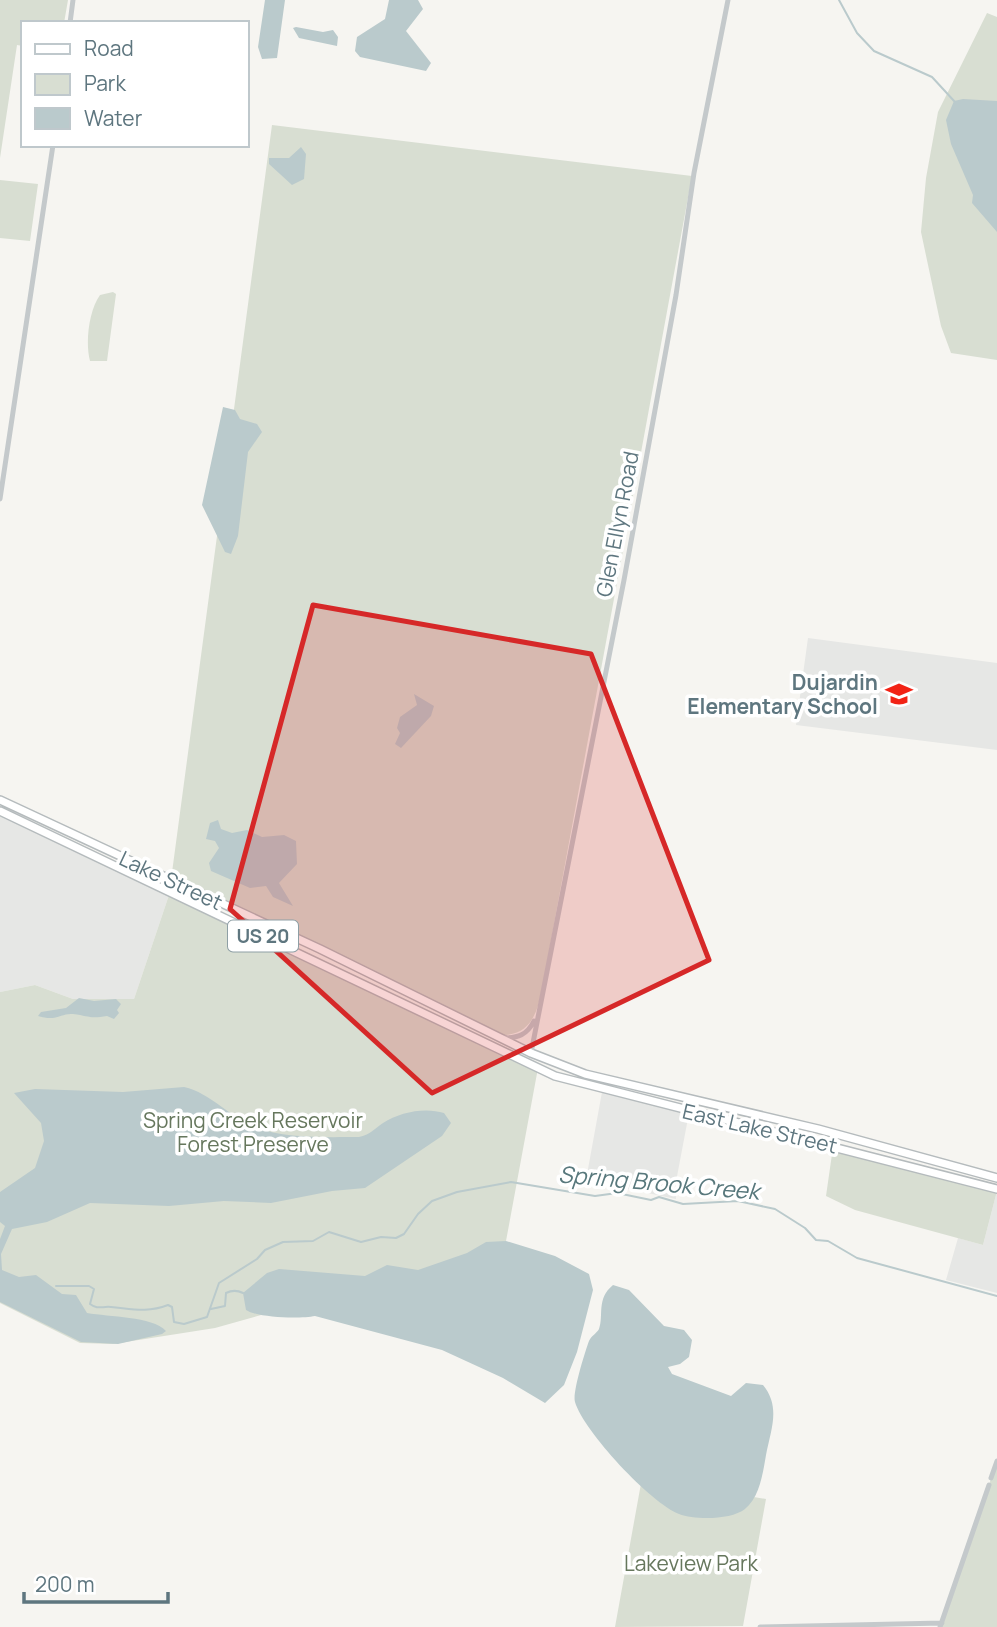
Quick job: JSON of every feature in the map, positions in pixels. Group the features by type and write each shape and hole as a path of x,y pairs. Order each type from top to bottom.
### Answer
{"main road":[{"name":"Lake Street","path":"0,800 259,920 531,1053"},
{"name":"Lake Street","path":"0,811 525,1062"},
{"path":"254,932 259,920"},
{"path":"525,1062 531,1053"},
{"name":"East Lake Street","path":"531,1053 584,1074 818,1129 997,1178"},
{"name":"East Lake Street","path":"525,1062 583,1085 817,1140 997,1189"}],"street":[{"path":"70,21 73,0"},
{"name":"Glen Ellyn Road","path":"531,1053 624,580 676,295 694,173 728,0"},
{"path":"0,499 53,147"},
{"path":"500,1038 515,1038 528,1032 538,1012"},
{"path":"991,1478 997,1461"},
{"path":"760,1627 941,1625 989,1485"}],"highlighted area":[{"path":"313,605 591,654 709,960 432,1093 230,909"}],"shaded area":[{"name":"Dujardin Elementary School","path":"808,638 997,663 997,750 796,725"},
{"path":"0,813 169,895 134,999 73,999 35,985 0,992"},
{"path":"602,1092 689,1113 675,1187 676,1199 586,1180"},
{"path":"997,1191 997,1293 946,1280 958,1238 983,1245"}],"green space":[{"path":"0,0 68,0 64,21 21,21 21,46 17,45 0,158"},
{"path":"987,13 997,17 997,360 951,353 941,326 921,232 926,178 938,112"},
{"path":"272,125 692,176 540,999 531,1021 514,1033 501,1035 171,880"},
{"path":"0,180 38,184 30,241 0,238"},
{"path":"113,292 116,294 107,361 90,361 88,336 93,309 100,295"},
{"name":"Spring Creek Reservoir Forest Preserve","path":"170,892 538,1068 506,1241 459,1259 215,1328 113,1344 80,1343 0,1303 0,992 35,985 73,999 134,999"},
{"path":"833,1147 997,1191 983,1245 855,1210 826,1196"},
{"path":"997,1461 997,1627 941,1627"},
{"name":"Lakeview Park","path":"642,1478 766,1499 743,1626 615,1627"}],"water":[{"path":"265,0 285,0 277,58 262,59 258,47"},
{"path":"389,0 418,0 423,9 406,31 431,63 426,71 360,57 355,51 357,37 385,19"},
{"path":"293,28 323,32 333,30 338,37 337,46 299,38"},
{"path":"954,101 997,101 997,232 972,203 973,195 951,144 946,120"},
{"path":"301,147 306,154 304,179 292,185 269,164 269,158 289,158"},
{"path":"223,407 235,410 240,419 257,424 262,432 248,452 238,536 231,554 225,552 202,505"},
{"path":"414,694 434,706 431,716 401,748 395,744 400,733 397,728 400,717 417,705"},
{"path":"218,820 221,829 232,833 247,830 262,837 284,835 296,841 297,864 279,883 293,906 273,897 266,886 250,888 211,871 209,863 219,848 215,841 206,839 210,823"},
{"path":"79,998 94,1001 116,999 121,1004 117,1010 119,1013 114,1019 107,1016 73,1014 54,1018 38,1016 41,1012 66,1008"},
{"path":"184,1087 203,1094 255,1127 293,1135 359,1137 397,1116 421,1111 444,1113 451,1123 442,1136 365,1188 332,1191 271,1203 224,1201 169,1206 90,1203 47,1222 12,1229 1,1254 2,1270 19,1277 36,1275 62,1294 76,1295 87,1313 151,1322 166,1331 162,1334 118,1344 81,1342 0,1302 0,1239 5,1226 0,1222 0,1192 35,1168 44,1141 41,1123 14,1093 35,1089 123,1092"},
{"path":"506,1241 555,1256 589,1274 593,1290 577,1352 564,1385 545,1403 503,1378 442,1350 315,1316 279,1317 246,1310 243,1293 267,1273 279,1269 365,1276 387,1265 418,1270 467,1253 486,1242"},
{"path":"613,1285 629,1290 664,1326 684,1330 692,1340 689,1357 680,1364 668,1367 672,1374 731,1396 746,1383 763,1385 769,1393 773,1418 762,1476 754,1498 739,1513 713,1518 694,1517 679,1514 667,1507 636,1482 604,1448 581,1415 575,1402 579,1372 589,1341 599,1329 604,1296"}],"waterway":[{"path":"839,0 857,33 874,51 932,77 955,102"},
{"name":"Spring Brook Creek","path":"56,1286 89,1286 94,1289 90,1304 98,1307 147,1310 168,1305 172,1307 174,1322 184,1324 207,1317 219,1283 257,1259 265,1250 283,1242 313,1241 329,1232 361,1242 381,1237 396,1238 404,1234 418,1214 432,1201 457,1192 511,1182 595,1196 617,1193 651,1200 659,1197 683,1204 738,1201 775,1209 805,1228 816,1240 828,1241 857,1258 997,1296"},
{"path":"211,1309 225,1306 226,1293 243,1293"}],"place":[{"name":"Dujardin Elementary School","path":"899,694"}]}
